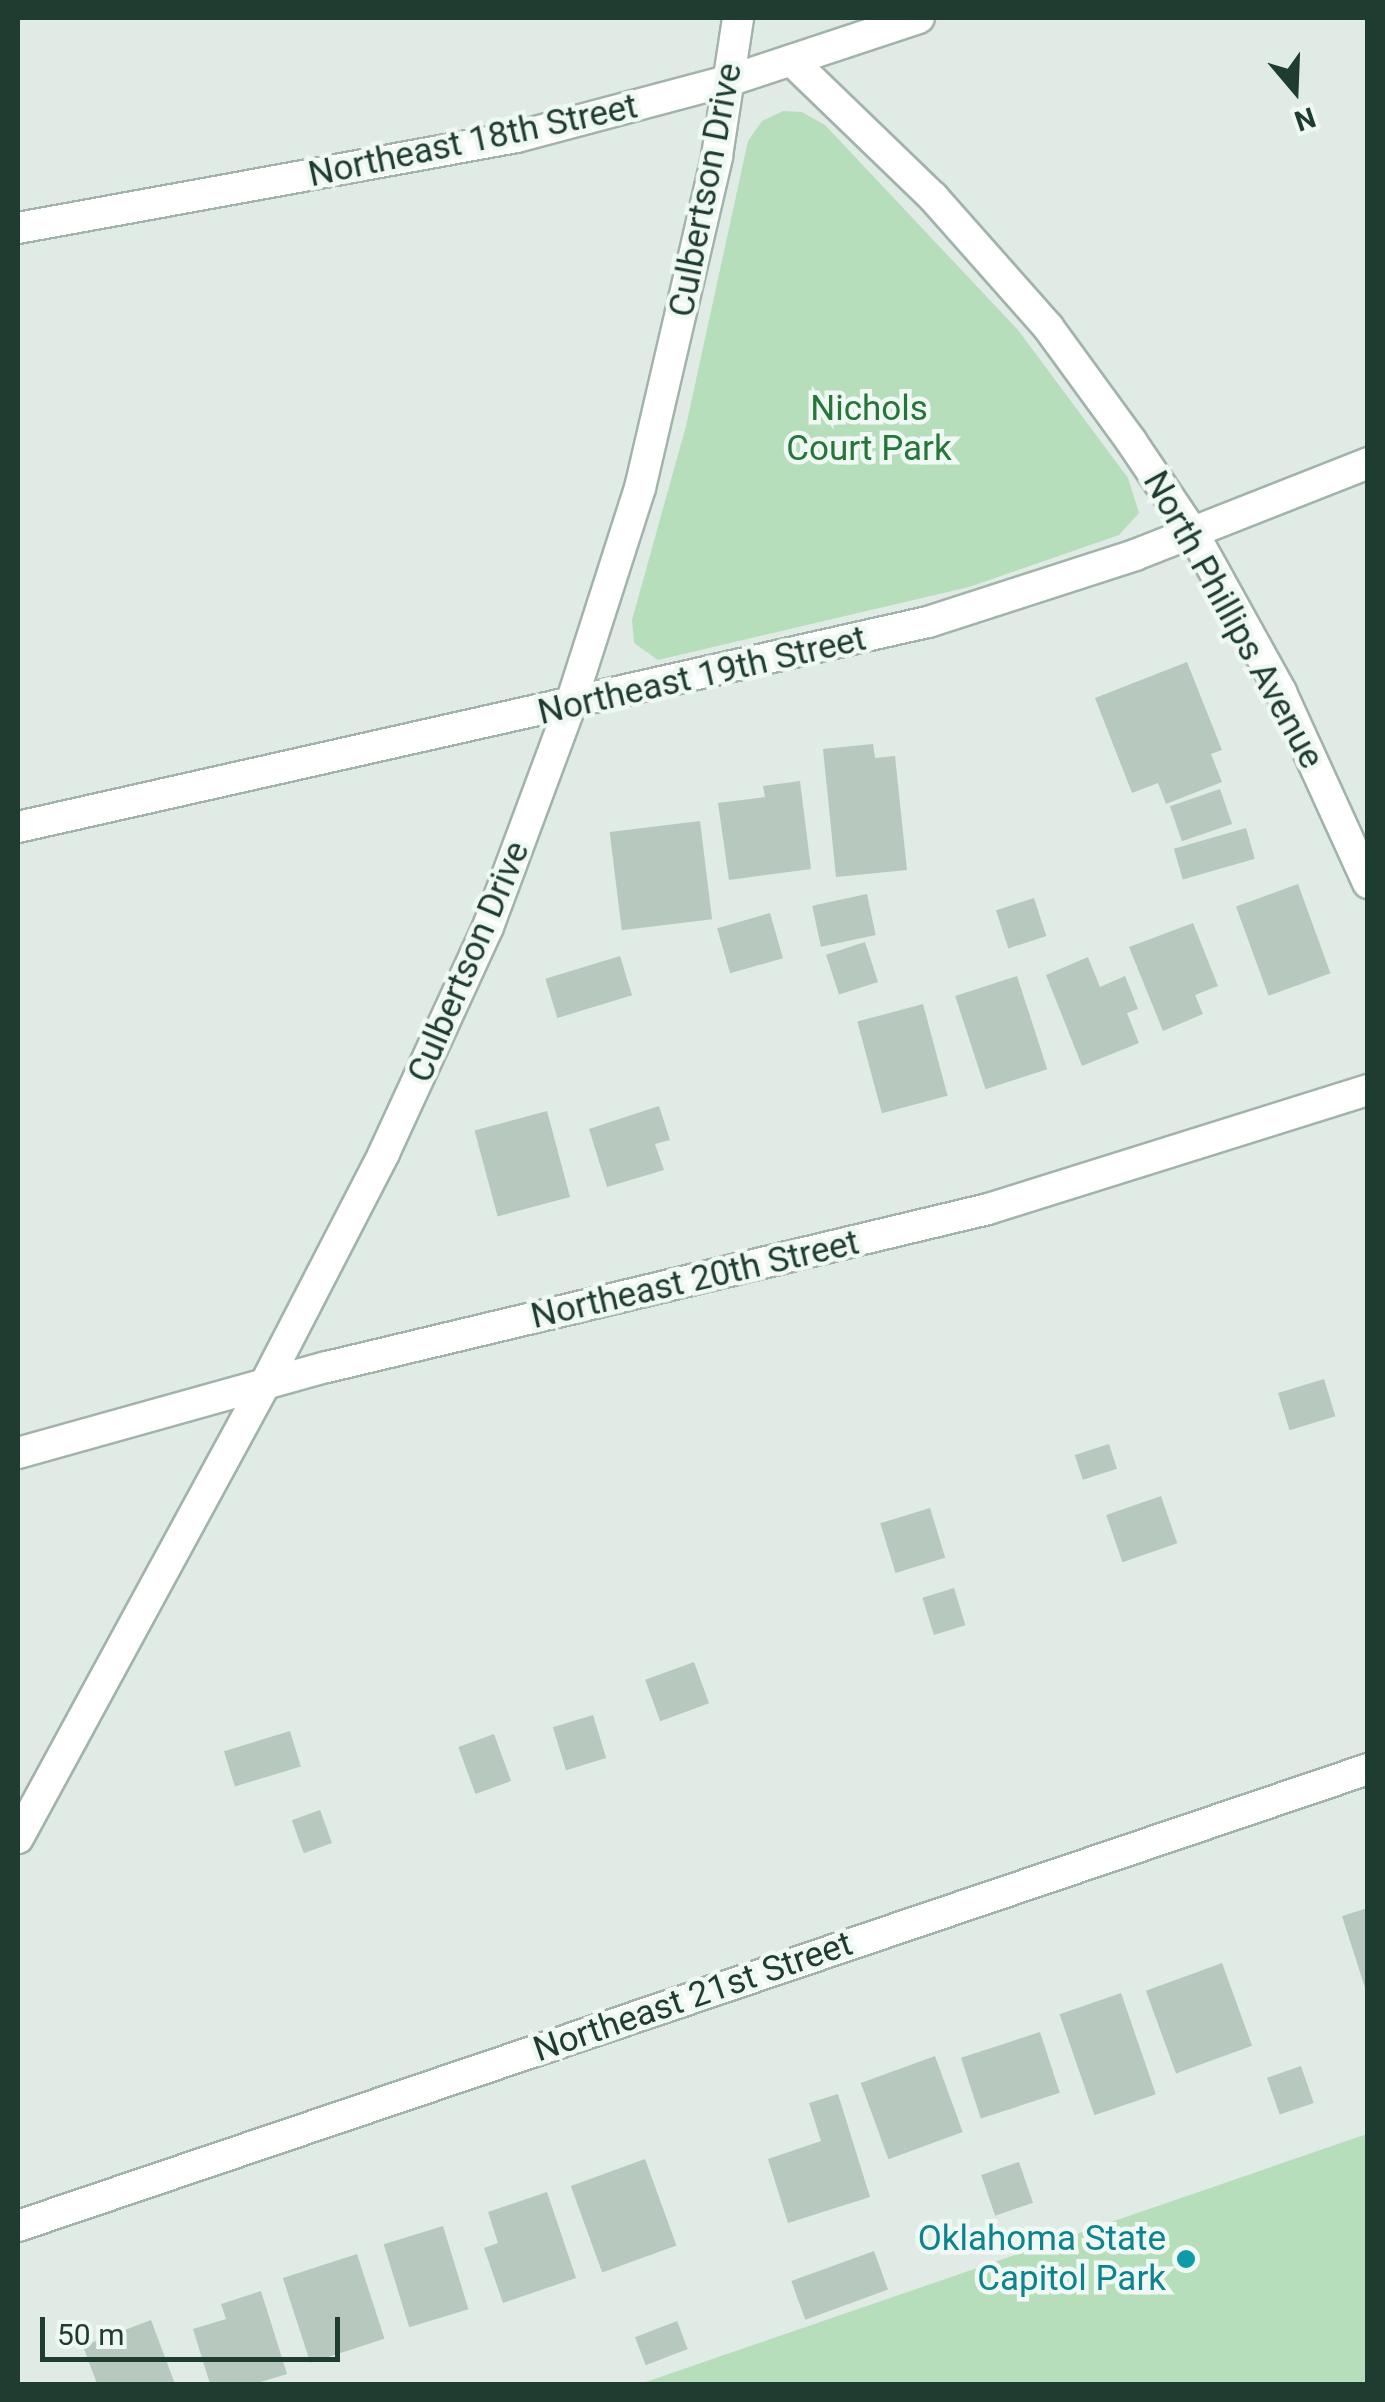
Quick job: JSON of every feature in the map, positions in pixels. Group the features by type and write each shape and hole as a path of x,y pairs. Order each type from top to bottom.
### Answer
{"street":[{"name":"Culbertson Drive","path":"18,1838 265,1384 445,1027 570,706 614,579 670,373 738,18"},
{"name":"Northeast 18th Street","path":"18,228 517,138 728,81 919,18"},
{"name":"North Phillips Avenue","path":"792,61 934,197 1048,327 1193,533 1282,692 1368,884"},
{"name":"Northeast 19th Street","path":"18,827 570,706 928,622 1193,533 1368,462"},
{"name":"Northeast 20th Street","path":"18,1452 265,1384 988,1209 1368,1090"},
{"name":"Northeast 21st Street","path":"18,2226 1368,1769"}],"green space":[{"name":"Nichols Court Park","path":"783,111 802,112 825,125 1018,330 1128,478 1139,513 1119,535 969,587 658,660 634,643 632,620 686,426 748,141 762,121"},
{"name":"Oklahoma State Capitol Park","path":"1367,2134 1367,2384 640,2384"}],"building":[{"path":"1187,662 1222,750 1211,754 1222,782 1166,804 1158,783 1132,793 1095,698"},
{"path":"873,744 875,758 895,756 907,870 836,877 823,749"},
{"path":"800,781 811,869 729,880 718,803 765,797 763,786"},
{"path":"1220,789 1232,824 1182,841 1170,806"},
{"path":"700,821 712,919 622,930 610,832"},
{"path":"1246,828 1255,859 1183,879 1174,849"},
{"path":"1298,884 1330,973 1268,996 1236,907"},
{"path":"867,894 876,935 821,947 812,906"},
{"path":"1034,898 1046,936 1008,948 996,910"},
{"path":"770,913 783,958 730,973 717,928"},
{"path":"1193,923 1218,986 1195,995 1203,1014 1163,1031 1129,947"},
{"path":"865,942 878,982 839,995 826,955"},
{"path":"620,956 632,995 557,1018 545,979"},
{"path":"1088,957 1100,987 1125,976 1138,1009 1127,1013 1139,1043 1082,1066 1046,975"},
{"path":"1017,976 1047,1069 985,1089 955,996"},
{"path":"923,1004 948,1096 882,1113 857,1022"},
{"path":"659,1106 670,1140 655,1144 664,1170 607,1187 589,1129"},
{"path":"547,1111 570,1197 498,1216 475,1130"},
{"path":"1324,1379 1335,1416 1289,1430 1278,1393"},
{"path":"1109,1444 1117,1469 1083,1480 1075,1455"},
{"path":"1161,1496 1177,1543 1122,1562 1106,1515"},
{"path":"930,1508 945,1558 895,1573 880,1523"},
{"path":"954,1588 965,1625 934,1635 922,1598"},
{"path":"694,1662 709,1703 660,1721 645,1680"},
{"path":"593,1715 606,1758 566,1770 553,1727"},
{"path":"290,1731 301,1766 235,1787 224,1751"},
{"path":"494,1734 511,1781 475,1794 458,1747"},
{"path":"320,1810 332,1843 304,1853 292,1820"},
{"path":"1368,1908 1368,1994 1367,1994 1342,1916"},
{"path":"1222,1963 1252,2046 1176,2073 1146,1991"},
{"path":"1121,1993 1156,2094 1094,2115 1060,2014"},
{"path":"1040,2032 1060,2093 981,2119 961,2058"},
{"path":"935,2056 963,2132 888,2159 861,2083"},
{"path":"1301,2066 1314,2103 1280,2115 1267,2078"},
{"path":"838,2094 870,2197 788,2223 768,2159 821,2141 809,2103"},
{"path":"645,2159 676,2245 602,2272 571,2186"},
{"path":"1019,2162 1033,2203 995,2216 981,2175"},
{"path":"547,2192 576,2278 503,2303 484,2248 498,2243 488,2212"},
{"path":"443,2226 468,2309 409,2327 384,2244"},
{"path":"874,2251 888,2290 805,2320 791,2281"},
{"path":"357,2254 385,2339 310,2363 283,2278"},
{"path":"261,2291 287,2374 254,2384 210,2384 193,2329 226,2319 221,2304"},
{"path":"151,2320 175,2384 97,2384 83,2346"},
{"path":"677,2321 688,2349 646,2365 635,2337"}],"place":[{"name":"Oklahoma State Capitol Park","path":"1186,2259"}]}
